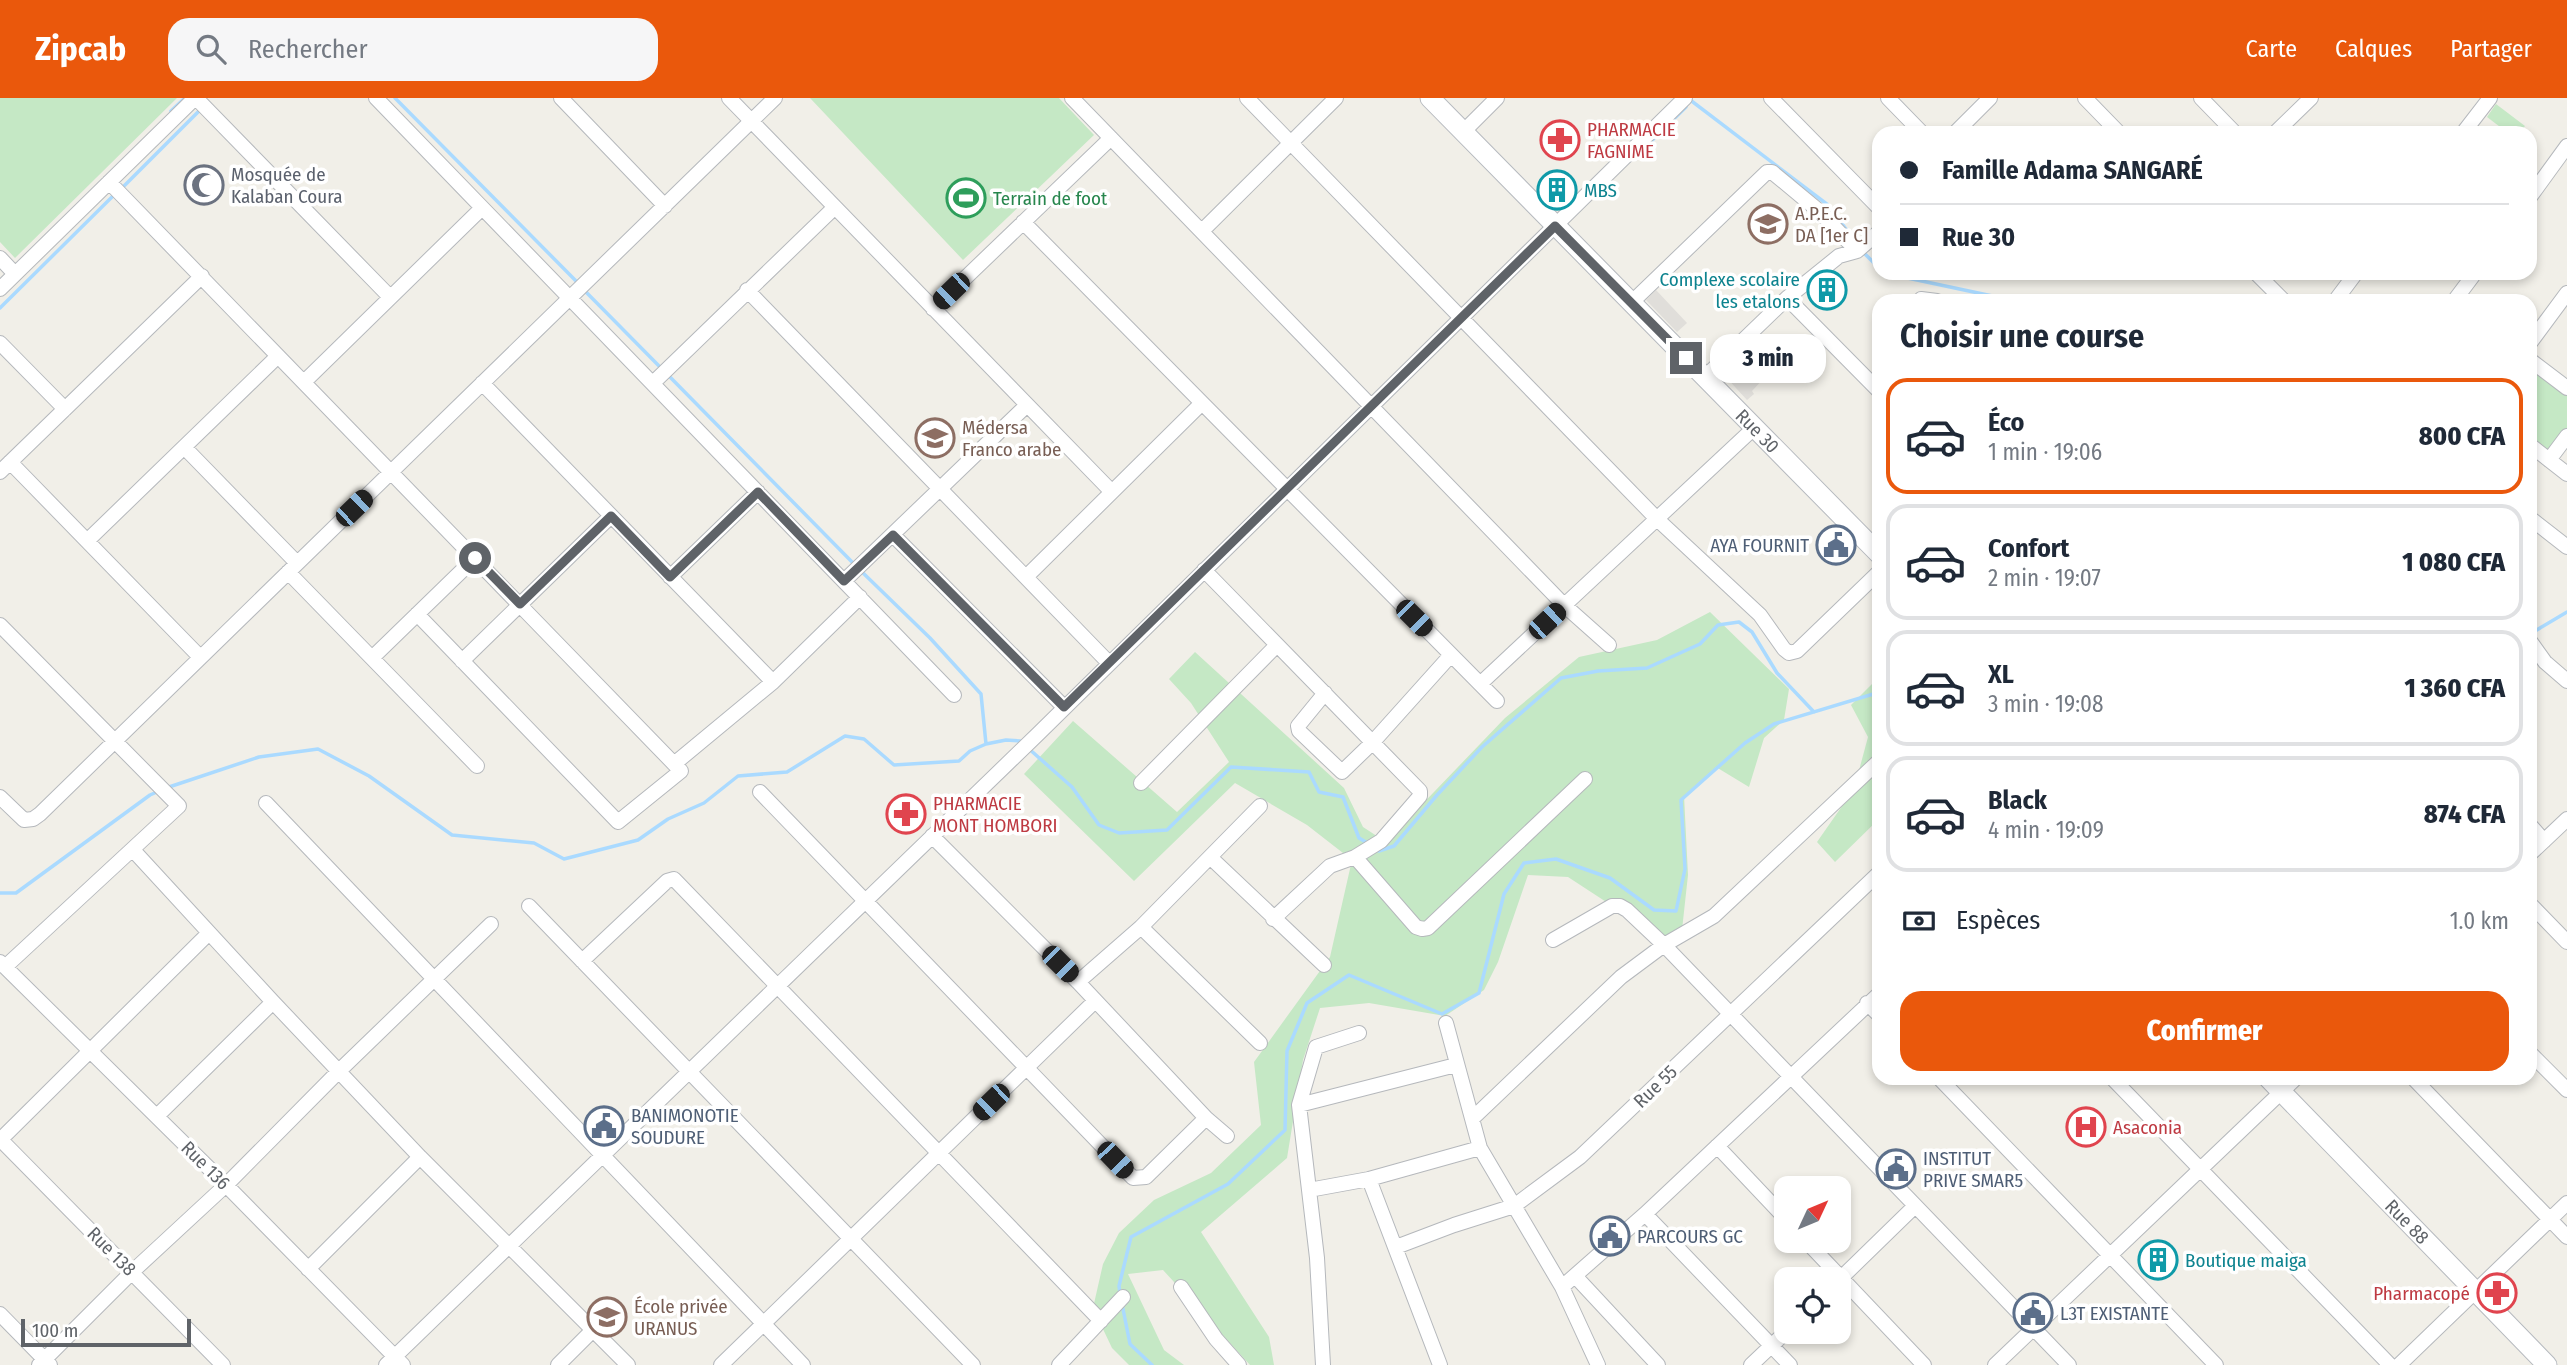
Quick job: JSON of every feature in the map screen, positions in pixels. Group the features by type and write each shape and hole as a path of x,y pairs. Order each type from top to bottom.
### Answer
{"main road":[{"name":"Rue 30","path":"1430,98 1872,547"},
{"name":"Rue 88","path":"2274,1085 2547,1365"}],"street":[{"path":"0,289 196,98 390,297"},
{"path":"376,98 954,695"},
{"path":"561,98 665,206"},
{"path":"729,98 1112,492"},
{"path":"0,797 24,820 33,819 775,98"},
{"path":"1072,98 1564,605 1609,645"},
{"path":"1247,98 1657,519 1760,615 1789,653 1797,651 1872,579"},
{"path":"1202,231 1336,98"},
{"path":"1463,132 1497,98"},
{"path":"395,1362 509,1245 1038,734 1685,98"},
{"path":"1770,98 1872,201"},
{"path":"1888,98 1915,126"},
{"path":"1962,126 1990,98"},
{"path":"2085,98 2112,126"},
{"path":"2201,98 2226,126"},
{"path":"2282,126 2311,98"},
{"path":"2468,126 2490,98"},
{"path":"1966,122 1970,126"},
{"path":"933,309 1111,138"},
{"path":"2537,187 2567,146"},
{"path":"1631,303 1767,172 1772,172 1819,211 1857,251"},
{"path":"109,182 681,771 618,822 417,614"},
{"path":"653,383 835,207"},
{"path":"304,382 482,208"},
{"path":"1023,222 1497,701"},
{"path":"1705,377 1787,298 1839,256 1857,251 1872,238"},
{"path":"0,258 15,274"},
{"path":"200,657 87,541 5,467 202,276"},
{"path":"2263,280 2277,294"},
{"path":"747,290 1109,663"},
{"path":"2537,334 2567,293"},
{"path":"1787,298 1872,384"},
{"path":"0,343 65,409"},
{"path":"87,541 278,356"},
{"path":"2537,365 2567,388"},
{"path":"482,383 773,682"},
{"path":"1026,577 1202,403"},
{"path":"844,581 1027,405"},
{"path":"1480,684 1754,428"},
{"path":"2549,460 2567,436"},
{"path":"184,447 372,658 477,766"},
{"path":"2537,451 2567,474"},
{"path":"670,577 758,492"},
{"path":"462,661 611,516"},
{"path":"2537,523 2567,547"},
{"path":"893,535 1064,707"},
{"path":"372,658 475,558"},
{"path":"1204,570 1419,788 1420,796 1381,841 1355,858 1330,866 1273,919"},
{"path":"674,764 773,682 860,597"},
{"path":"0,625 179,806 3,964"},
{"path":"1142,783 1278,645"},
{"path":"2537,650 2545,662 2567,681"},
{"path":"1325,692 1300,721 1299,731 1342,772 1372,743 1451,655"},
{"path":"1473,1118 1621,977 1664,945 1714,916 1872,768"},
{"path":"1355,858 1416,926 1428,928 1585,779"},
{"path":"760,792 1133,1178 1146,1177 1206,1118"},
{"path":"266,803 432,980 803,1365"},
{"path":"1078,982 1140,927 1260,806"},
{"path":"2537,848 2567,819"},
{"path":"2537,833 2544,841"},
{"path":"932,836 1078,982 1206,1118 1227,1136"},
{"path":"133,850 420,1157 628,1365"},
{"path":"1211,858 1324,965"},
{"path":"582,961 667,881 674,879 1101,1321"},
{"name":"Rue 55","path":"1396,1247 1514,1206 1580,1157 1872,880"},
{"path":"529,906 972,1365"},
{"path":"1553,940 1612,906 1620,906 1664,945 2068,1365"},
{"path":"2537,911 2567,942"},
{"path":"0,1314 44,1363 132,1272 226,1185 491,924"},
{"path":"1140,927 1260,1043"},
{"path":"0,1139 209,933"},
{"name":"Rue 136","path":"3,964 226,1185 395,1362"},
{"path":"1562,1287 1645,1214 1872,999"},
{"path":"721,1365 1095,1001"},
{"path":"157,1116 273,1002"},
{"path":"1867,1003 1872,1008"},
{"path":"1446,1023 1480,1147 1562,1287 1598,1365"},
{"path":"1323,1365 1317,1258 1299,1105 1316,1047 1359,1033"},
{"path":"2537,1060 2567,1090"},
{"path":"1299,1105 1456,1065"},
{"path":"1946,1085 2216,1365"},
{"path":"2119,1085 2390,1365"},
{"path":"1995,1365 2200,1169 2274,1085"},
{"path":"2420,1085 2567,1237"},
{"name":"Rue 138","path":"0,1139 223,1365"},
{"path":"1717,1146 1774,1206"},
{"path":"1309,1190 1369,1179 1480,1147"},
{"path":"308,1269 420,1157"},
{"path":"1369,1179 1440,1365"},
{"path":"2399,1365 2567,1203"},
{"path":"1851,1268 1915,1206"},
{"path":"1645,1214 1790,1365"},
{"path":"1817,1253 1829,1267"},
{"path":"1576,1277 1658,1365"},
{"path":"1181,1287 1216,1339 1239,1365"},
{"path":"1851,1290 1924,1365"},
{"path":"1059,1365 1123,1297"},
{"path":"558,1365 592,1331"},
{"path":"1751,1365 1774,1343"}],"shaded area":[{"path":"1656,290 1687,323 1677,332 1646,300"},
{"path":"1754,345 1760,351 1748,360 1764,378 1747,400 1724,375"}],"green space":[{"path":"0,98 177,98 15,258 0,242"},
{"name":"Terrain de foot","path":"810,98 1059,98 1094,135 963,260"},
{"path":"2496,104 2525,126 2499,126 2487,117"},
{"path":"2537,371 2567,393 2567,430 2548,454 2537,446"},
{"path":"1710,612 1789,689 1784,720 1764,738 1749,787 1716,767 1684,796 1688,875 1682,930 1656,940 1617,909 1568,877 1528,875 1498,962 1484,990 1445,1016 1369,1003 1320,1008 1303,1060 1287,1158 1201,1232 1269,1337 1274,1365 1250,1365 1163,1270 1128,1274 1164,1350 1184,1365 1129,1365 1112,1348 1093,1308 1103,1264 1119,1233 1154,1200 1211,1173 1261,1125 1254,1062 1330,957 1352,860 1307,825 1235,783 1134,881 1024,774 1073,721 1177,812 1229,762 1191,703 1169,679 1195,652 1344,788 1363,827 1386,842 1505,718 1579,657 1657,640"},
{"path":"1872,684 1872,826 1835,862 1817,842 1854,789 1868,737 1851,705"}],"waterway":[{"path":"171,111 185,98"},
{"path":"395,98 578,283"},
{"path":"1689,99 1828,205 1849,233"},
{"path":"1634,158 1686,107"},
{"path":"122,188 201,109"},
{"path":"0,308 116,193"},
{"path":"1865,254 1872,261"},
{"path":"1917,280 1983,294"},
{"path":"583,289 661,368"},
{"path":"667,374 855,565"},
{"path":"861,571 930,638 981,694 986,744"},
{"path":"2537,630 2567,612"},
{"path":"1375,848 1379,851 1394,846 1482,747 1561,678 1598,671 1647,668 1700,644 1718,625 1739,622 1752,632 1777,673 1814,712"},
{"path":"1120,1293 1119,1286 1131,1237 1228,1184 1285,1130 1287,1051 1307,1003 1349,975 1442,1014 1479,993 1504,894 1524,863 1556,859 1610,878 1654,910 1676,911 1685,869 1681,800 1745,743 1774,724 1872,694"},
{"path":"166,788 259,757 318,749 369,776 452,835 534,843 564,859 638,840 668,819 704,803 738,776 787,772 845,736 864,739 894,765 959,761 970,751 986,744 1006,740 1023,743"},
{"path":"1028,748 1072,787 1099,825 1119,833 1167,830 1231,767 1309,772 1319,792 1343,797 1359,838 1369,844"},
{"path":"0,893 16,893 159,791"},
{"path":"1122,1304 1130,1344 1152,1365"}],"place":[{"name":"PHARMACIE FAGNIME","path":"1560,140"},
{"name":"Mosquée de Kalaban Coura","path":"204,185"},
{"name":"MBS","path":"1557,190"},
{"name":"Terrain de foot","path":"966,198"},
{"name":"A.P.E.C. DA [1er C]","path":"1768,224"},
{"name":"Complexe scolaire les etalons","path":"1827,290"},
{"name":"Médersa Franco arabe","path":"935,438"},
{"name":"AYA FOURNIT","path":"1836,545"},
{"name":"PHARMACIE MONT HOMBORI","path":"906,814"},
{"name":"BANIMONOTIE SOUDURE","path":"604,1126"},
{"name":"Asaconia","path":"2086,1127"},
{"name":"INSTITUT PRIVE SMAR5","path":"1896,1169"},
{"name":"PARCOURS GC","path":"1610,1236"},
{"name":"Boutique maiga","path":"2158,1260"},
{"name":"Pharmacopé","path":"2497,1293"},
{"name":"L3T EXISTANTE","path":"2033,1313"},
{"name":"École privée URANUS","path":"607,1317"}],"route":[{"path":"475,558 520,604 611,516 670,577 758,492 844,581 893,535 1064,707 1555,226 1686,358"}]}
